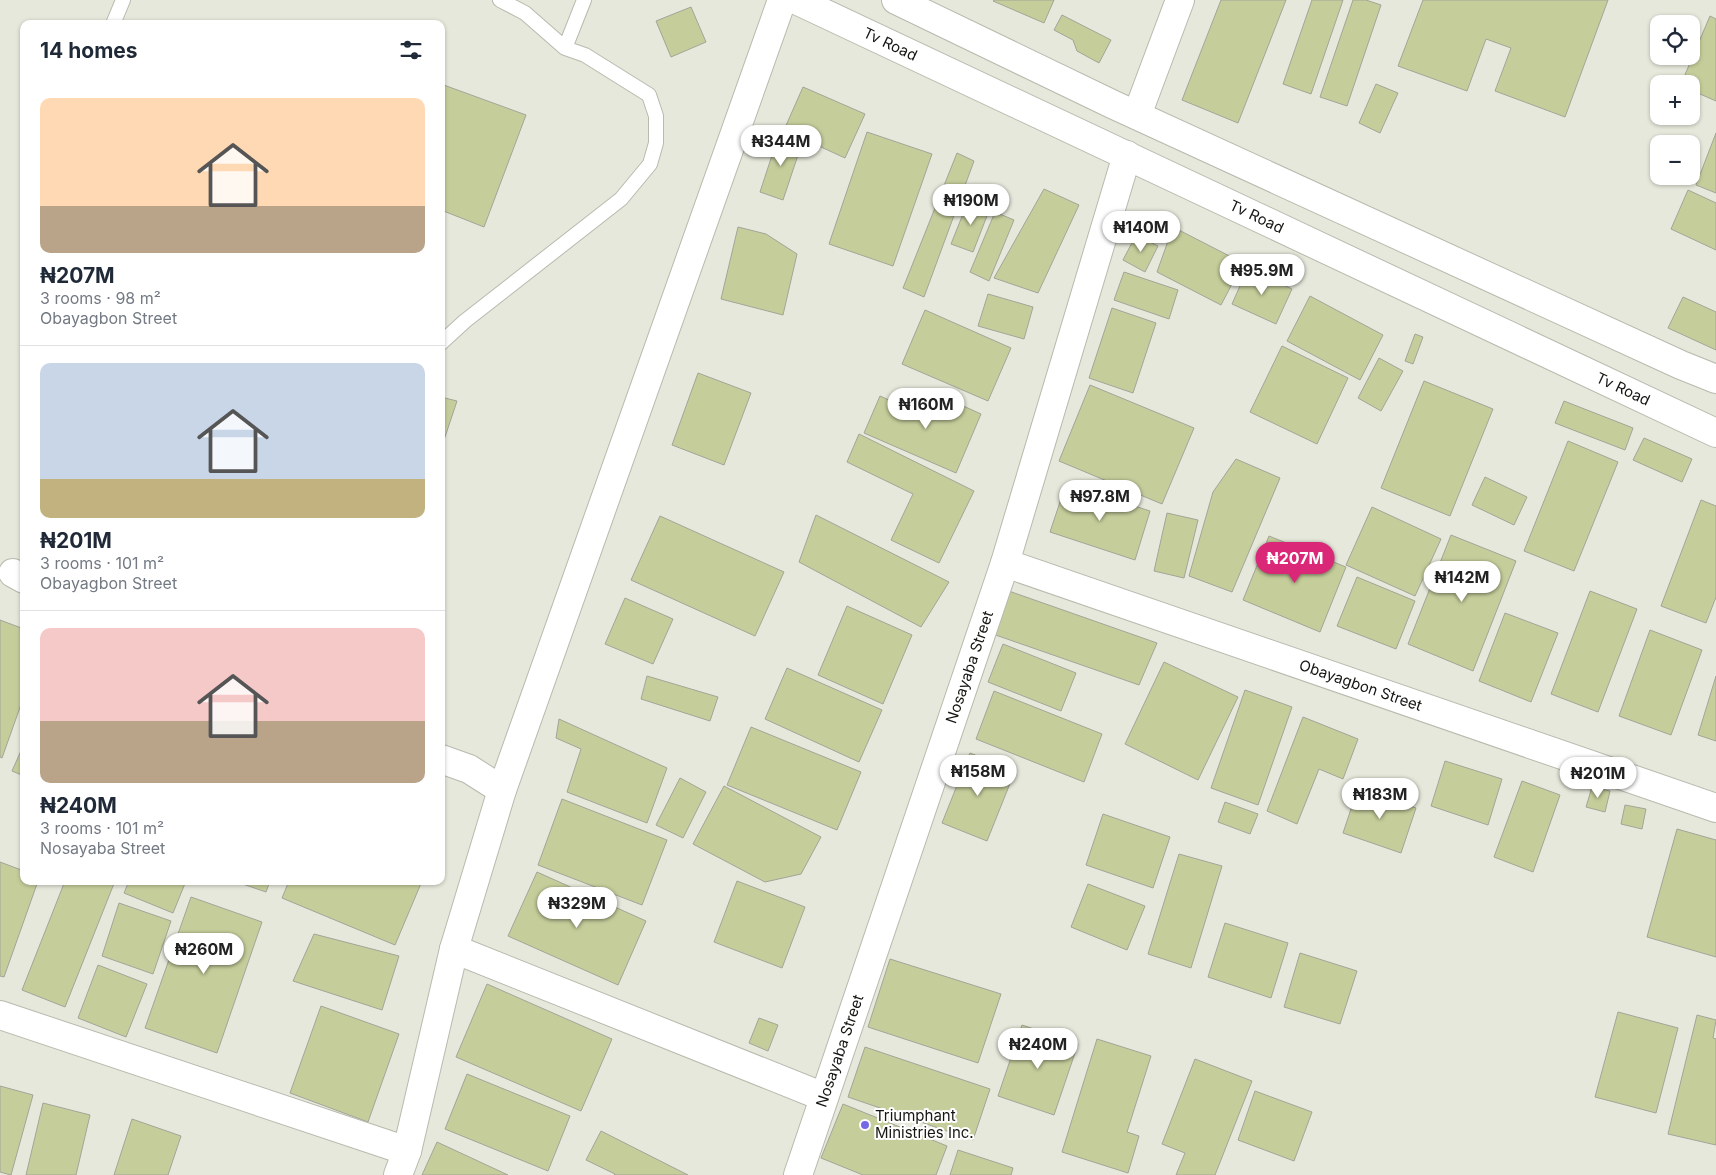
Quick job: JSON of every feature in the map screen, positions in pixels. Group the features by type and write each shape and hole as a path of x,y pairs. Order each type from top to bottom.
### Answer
{"street":[{"path":"0,1015 403,1163 454,949 502,790 782,0"},
{"name":"Tv Road","path":"796,0 1716,433"},
{"path":"896,0 1137,115 1681,365 1716,379"},
{"path":"1137,115 1180,0"},
{"name":"Nosayaba Street","path":"798,1175 1005,563 1127,155"},
{"name":"Obayagbon Street","path":"1005,563 1716,808"},
{"path":"445,760 469,769 502,790"},
{"path":"454,949 824,1097"}],"lane":[{"path":"115,20 123,0"},
{"path":"445,340 621,199 650,164 656,143 656,116 649,95 585,55 565,48 525,13 500,0"},
{"path":"565,48 584,0"}],"building":[{"path":"994,0 1054,0 1044,23"},
{"path":"1221,0 1286,0 1238,123 1182,100"},
{"path":"1312,0 1343,0 1311,94 1283,84"},
{"path":"1353,0 1366,0 1381,5 1347,106 1320,97"},
{"path":"1423,0 1608,0 1565,117 1495,91 1511,48 1486,39 1467,91 1398,66"},
{"path":"691,7 706,42 671,57 656,21"},
{"path":"1062,15 1111,40 1099,63 1077,51 1073,40 1054,30"},
{"path":"1710,16 1716,19 1716,101 1700,94 1700,75 1685,75 1689,65 1700,65 1700,39"},
{"path":"1376,84 1398,93 1380,133 1359,123"},
{"path":"445,85 526,115 484,227 445,212"},
{"path":"803,87 865,114 845,158 784,130"},
{"path":"867,132 932,154 893,266 829,244"},
{"path":"1716,133 1716,193 1696,185 1700,185 1700,175"},
{"path":"779,134 802,143 783,200 760,192"},
{"path":"957,153 974,161 924,297 903,288"},
{"path":"1044,189 1079,205 1038,293 994,278"},
{"path":"1688,190 1716,203 1716,250 1671,229"},
{"path":"969,199 990,208 973,252 951,244"},
{"path":"995,212 1014,220 989,281 970,272"},
{"path":"738,227 766,234 797,254 783,315 721,299"},
{"path":"1173,227 1243,263 1221,305 1157,272"},
{"path":"1136,235 1158,246 1145,272 1123,260"},
{"path":"1248,268 1292,289 1276,324 1232,304"},
{"path":"1124,272 1178,290 1169,319 1114,300"},
{"path":"988,294 1033,307 1024,339 978,326"},
{"path":"1310,296 1383,335 1360,380 1287,341"},
{"path":"1683,297 1716,312 1716,350 1668,328"},
{"path":"1112,308 1156,323 1133,393 1089,378"},
{"path":"925,310 1011,348 988,401 902,364"},
{"path":"1415,334 1423,337 1413,364 1405,361"},
{"path":"1282,346 1348,378 1317,444 1250,412"},
{"path":"1379,358 1403,371 1381,411 1358,398"},
{"path":"698,373 751,393 724,465 672,445"},
{"path":"1424,381 1493,409 1450,516 1381,488"},
{"path":"1090,385 1194,428 1162,504 1059,461"},
{"path":"939,395 981,414 956,473 864,433 880,396 929,418"},
{"path":"445,398 457,401 445,437"},
{"path":"1564,401 1633,428 1625,450 1555,423"},
{"path":"859,434 974,491 939,563 891,540 913,494 847,462"},
{"path":"1644,438 1692,459 1682,482 1633,460"},
{"path":"1568,441 1618,462 1574,571 1524,551"},
{"path":"1236,459 1280,478 1232,592 1189,576 1213,492"},
{"path":"1485,477 1527,497 1514,525 1472,505"},
{"path":"1066,484 1150,511 1135,560 1050,532"},
{"path":"1701,500 1716,506 1716,597 1706,623 1661,606"},
{"path":"1372,507 1441,539 1415,596 1346,565"},
{"path":"1167,513 1198,520 1184,578 1154,571"},
{"path":"816,515 949,582 921,627 799,562"},
{"path":"660,516 784,572 755,636 631,580"},
{"path":"1451,535 1516,561 1473,671 1408,644"},
{"path":"1269,536 1346,567 1320,632 1243,600"},
{"path":"1357,577 1415,601 1396,649 1337,626"},
{"path":"1003,589 1157,643 1139,685 987,632"},
{"path":"1590,591 1637,609 1598,712 1551,694"},
{"path":"625,598 673,619 653,664 605,644"},
{"path":"847,606 912,635 883,704 818,675"},
{"path":"1505,613 1558,633 1531,702 1479,681"},
{"path":"0,620 20,628 20,707 2,758 0,757"},
{"path":"1650,630 1702,650 1671,735 1619,716"},
{"path":"1003,644 1076,673 1061,711 988,682"},
{"path":"1164,662 1238,697 1198,780 1125,744"},
{"path":"787,668 882,710 859,762 765,719"},
{"path":"647,676 718,697 710,721 641,699"},
{"path":"1716,676 1716,741 1698,735"},
{"path":"1245,690 1292,707 1258,805 1211,788"},
{"path":"994,691 1102,734 1084,782 976,739"},
{"path":"1303,717 1358,739 1343,779 1319,769 1297,824 1267,811"},
{"path":"559,719 667,768 647,823 567,792 581,749 556,738"},
{"path":"751,727 861,772 837,830 727,785"},
{"path":"20,753 20,774 12,771"},
{"path":"970,753 1015,771 987,841 942,823"},
{"path":"1445,761 1502,779 1488,825 1431,806"},
{"path":"680,778 706,792 683,838 656,825"},
{"path":"1522,781 1560,795 1533,872 1494,857"},
{"path":"724,786 821,837 801,874 765,882 693,844"},
{"path":"1592,787 1610,791 1605,812 1586,807"},
{"path":"1358,788 1416,808 1401,853 1343,833"},
{"path":"562,799 667,840 642,905 538,865"},
{"path":"1225,802 1258,814 1250,834 1218,822"},
{"path":"1625,805 1646,809 1642,829 1621,824"},
{"path":"1103,814 1170,837 1153,888 1086,865"},
{"path":"1677,829 1716,840 1716,957 1647,937"},
{"path":"1179,854 1222,866 1191,968 1148,954"},
{"path":"0,862 20,870 20,885 37,885 4,977 0,976"},
{"path":"537,872 646,921 618,985 508,936"},
{"path":"737,881 805,907 782,968 714,942"},
{"path":"1088,884 1145,906 1127,950 1071,927"},
{"path":"63,885 113,885 65,1007 22,990"},
{"path":"127,885 184,885 173,913 124,893"},
{"path":"246,885 269,885 266,892"},
{"path":"287,885 420,885 395,945 282,898"},
{"path":"191,897 262,922 217,1053 145,1028"},
{"path":"119,903 171,921 153,974 102,956"},
{"path":"1225,923 1288,943 1271,998 1208,977"},
{"path":"314,934 399,956 382,1010 293,981"},
{"path":"1300,953 1357,971 1340,1024 1284,1007"},
{"path":"890,959 1001,994 978,1063 868,1027"},
{"path":"98,965 147,984 126,1037 78,1018"},
{"path":"487,984 612,1039 581,1111 456,1057"},
{"path":"321,1006 399,1034 368,1122 290,1093"},
{"path":"1618,1012 1678,1028 1656,1113 1595,1097"},
{"path":"1697,1015 1716,1020 1713,1038 1716,1039 1716,1145 1668,1134"},
{"path":"759,1018 778,1025 768,1051 749,1043"},
{"path":"1022,1025 1078,1044 1054,1115 998,1096"},
{"path":"1097,1039 1151,1056 1127,1132 1139,1136 1128,1173 1062,1152"},
{"path":"865,1047 990,1089 973,1140 848,1097"},
{"path":"1195,1059 1252,1081 1215,1175 1176,1175 1185,1153 1162,1144"},
{"path":"467,1074 570,1116 548,1171 445,1129"},
{"path":"0,1086 33,1095 11,1175 0,1172"},
{"path":"1255,1091 1312,1112 1294,1161 1238,1140"},
{"path":"43,1103 90,1115 76,1175 26,1175"},
{"name":"Triumphant Ministries Inc.","path":"843,1104 947,1146 936,1175 863,1175 821,1158"},
{"path":"132,1119 181,1136 168,1175 114,1175"},
{"path":"601,1131 688,1175 614,1175 586,1160"},
{"path":"437,1142 508,1175 422,1175"},
{"path":"958,1150 1013,1168 1011,1175 950,1175"}],"place":[{"name":"Triumphant Ministries Inc.","path":"865,1125"}]}
